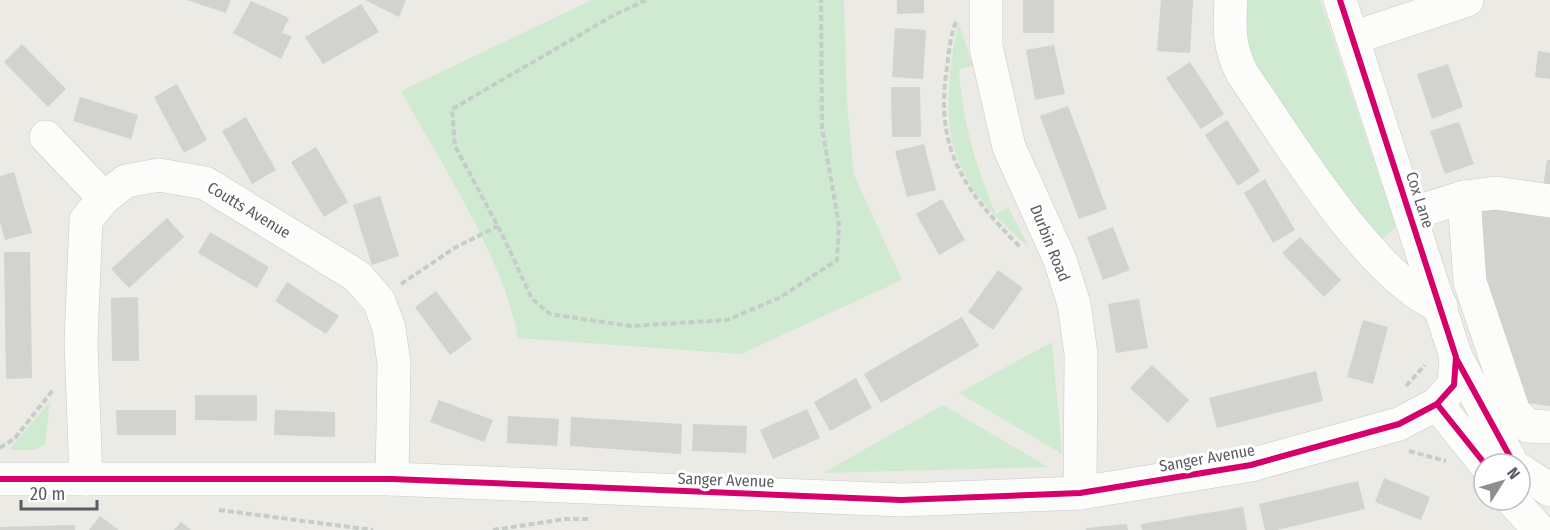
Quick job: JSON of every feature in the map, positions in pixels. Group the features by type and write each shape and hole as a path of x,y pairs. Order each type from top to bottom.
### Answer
{"street":[{"name":"Durbin Road","path":"986,0 986,47 1009,147 1060,260 1074,304 1082,354 1080,493"},
{"path":"1231,0 1229,30 1232,54 1242,73 1355,233 1404,285 1425,300 1441,306"},
{"name":"Cox Lane","path":"1340,0 1441,306 1443,377"},
{"path":"1353,38 1467,0"},
{"path":"46,137 104,198"},
{"name":"Coutts Avenue","path":"86,479 81,342 86,220 104,198 126,181 159,175 205,183 357,276 379,301 389,328 394,363 392,479"},
{"path":"1411,214 1464,197 1496,192 1550,201"},
{"path":"1464,197 1470,282 1514,412 1528,426 1550,427"},
{"name":"Sanger Avenue","path":"0,479 392,479 901,500 1080,493 1251,465 1399,424 1443,377"},
{"path":"1443,377 1498,452"},
{"path":"1443,377 1498,452"},
{"path":"1532,480 1550,490"},
{"path":"1532,503 1550,513"},
{"path":"1523,512 1539,530"}],"path":[{"path":"646,0 614,15 452,109 455,146 498,226 532,299 550,314 630,326 727,321 778,298 837,260 839,225 822,128 821,0"},
{"path":"379,301 456,247 498,226"},
{"path":"1405,387 1422,370 1443,377"},
{"path":"0,448 15,438 55,387"},
{"path":"1407,451 1450,462"}],"green space":[{"path":"592,0 844,0 847,104 854,175 902,280 741,354 518,338 499,275 485,243 401,91"},
{"path":"1243,0 1320,0 1396,227 1380,241 1243,55"},
{"path":"958,22 973,66 959,69 963,107 976,161 996,214 1008,207 1029,247 1001,221 979,197 964,172 954,148 949,121 949,92"},
{"path":"1052,342 1062,454 959,393"},
{"path":"50,401 45,444 36,450 9,450"},
{"path":"943,405 1048,467 823,473"}],"building":[{"path":"187,0 231,0 226,13"},
{"path":"365,0 406,0 399,17"},
{"path":"897,0 924,0 924,13 897,14"},
{"path":"1023,0 1054,0 1054,33 1023,33"},
{"path":"1161,0 1193,0 1190,53 1157,51"},
{"path":"251,1 289,18 282,33 292,36 281,59 233,33"},
{"path":"361,4 379,32 323,64 305,37"},
{"path":"895,28 926,30 923,79 892,77"},
{"path":"22,44 66,89 48,107 4,62"},
{"path":"1054,45 1065,94 1035,100 1026,50"},
{"path":"1538,51 1550,53 1550,79 1535,77"},
{"path":"1190,62 1224,114 1201,129 1166,78"},
{"path":"1448,64 1463,107 1432,119 1417,74"},
{"path":"177,84 207,140 184,153 154,97"},
{"path":"891,87 920,87 921,137 892,137"},
{"path":"80,97 138,115 131,139 73,121"},
{"path":"1068,106 1107,209 1079,219 1040,116"},
{"path":"246,117 276,170 252,184 222,131"},
{"path":"1227,120 1260,171 1238,186 1205,135"},
{"path":"1459,122 1474,164 1445,174 1430,131"},
{"path":"924,144 936,190 907,197 895,151"},
{"path":"316,147 348,202 324,217 291,162"},
{"path":"1547,160 1550,160 1550,188 1543,187"},
{"path":"14,172 32,233 5,240 0,222 0,176"},
{"path":"1265,179 1295,230 1273,243 1244,193"},
{"path":"380,196 399,256 372,265 353,205"},
{"path":"942,199 965,240 939,255 916,214"},
{"path":"1483,206 1550,215 1550,406 1521,402 1478,263"},
{"path":"167,218 184,237 129,288 111,269"},
{"path":"1113,227 1130,270 1103,280 1087,237"},
{"path":"210,232 269,267 257,288 198,253"},
{"path":"1300,237 1341,280 1324,297 1282,253"},
{"path":"4,252 30,252 32,378 6,379"},
{"path":"998,270 1023,288 993,330 968,312"},
{"path":"287,282 339,316 326,334 275,301"},
{"path":"436,291 472,339 450,355 415,307"},
{"path":"138,297 139,361 112,361 111,298"},
{"path":"1139,299 1148,348 1116,353 1108,304"},
{"path":"962,317 979,346 881,403 864,374"},
{"path":"1363,320 1388,327 1373,384 1347,377"},
{"path":"1152,365 1189,400 1168,423 1130,388"},
{"path":"1316,371 1323,401 1217,428 1209,398"},
{"path":"856,378 872,408 830,431 814,402"},
{"path":"195,395 257,395 257,421 195,420"},
{"path":"439,400 493,420 484,442 430,422"},
{"path":"807,409 820,438 773,459 760,430"},
{"path":"116,410 176,410 176,435 117,435"},
{"path":"275,410 335,412 335,437 274,435"},
{"path":"508,416 559,419 557,446 507,443"},
{"path":"571,417 682,424 681,454 570,446"},
{"path":"693,424 747,426 746,453 692,451"},
{"path":"1384,478 1430,497 1421,520 1375,502"},
{"path":"1358,481 1365,509 1277,530 1265,530 1259,504"},
{"path":"1243,507 1247,530 1142,530 1141,524"},
{"path":"100,516 119,530 89,530"},
{"path":"181,522 191,530 174,530"},
{"path":"1127,524 1128,530 1086,530 1086,528"},
{"path":"75,525 75,530 0,530 0,527"}],"cycle path":[{"path":"0,479 392,479 901,500 1080,493 1251,465 1399,424 1437,404 1454,385 1456,357 1340,0"},
{"path":"1457,360 1507,452"},
{"path":"1437,404 1475,452"}]}
